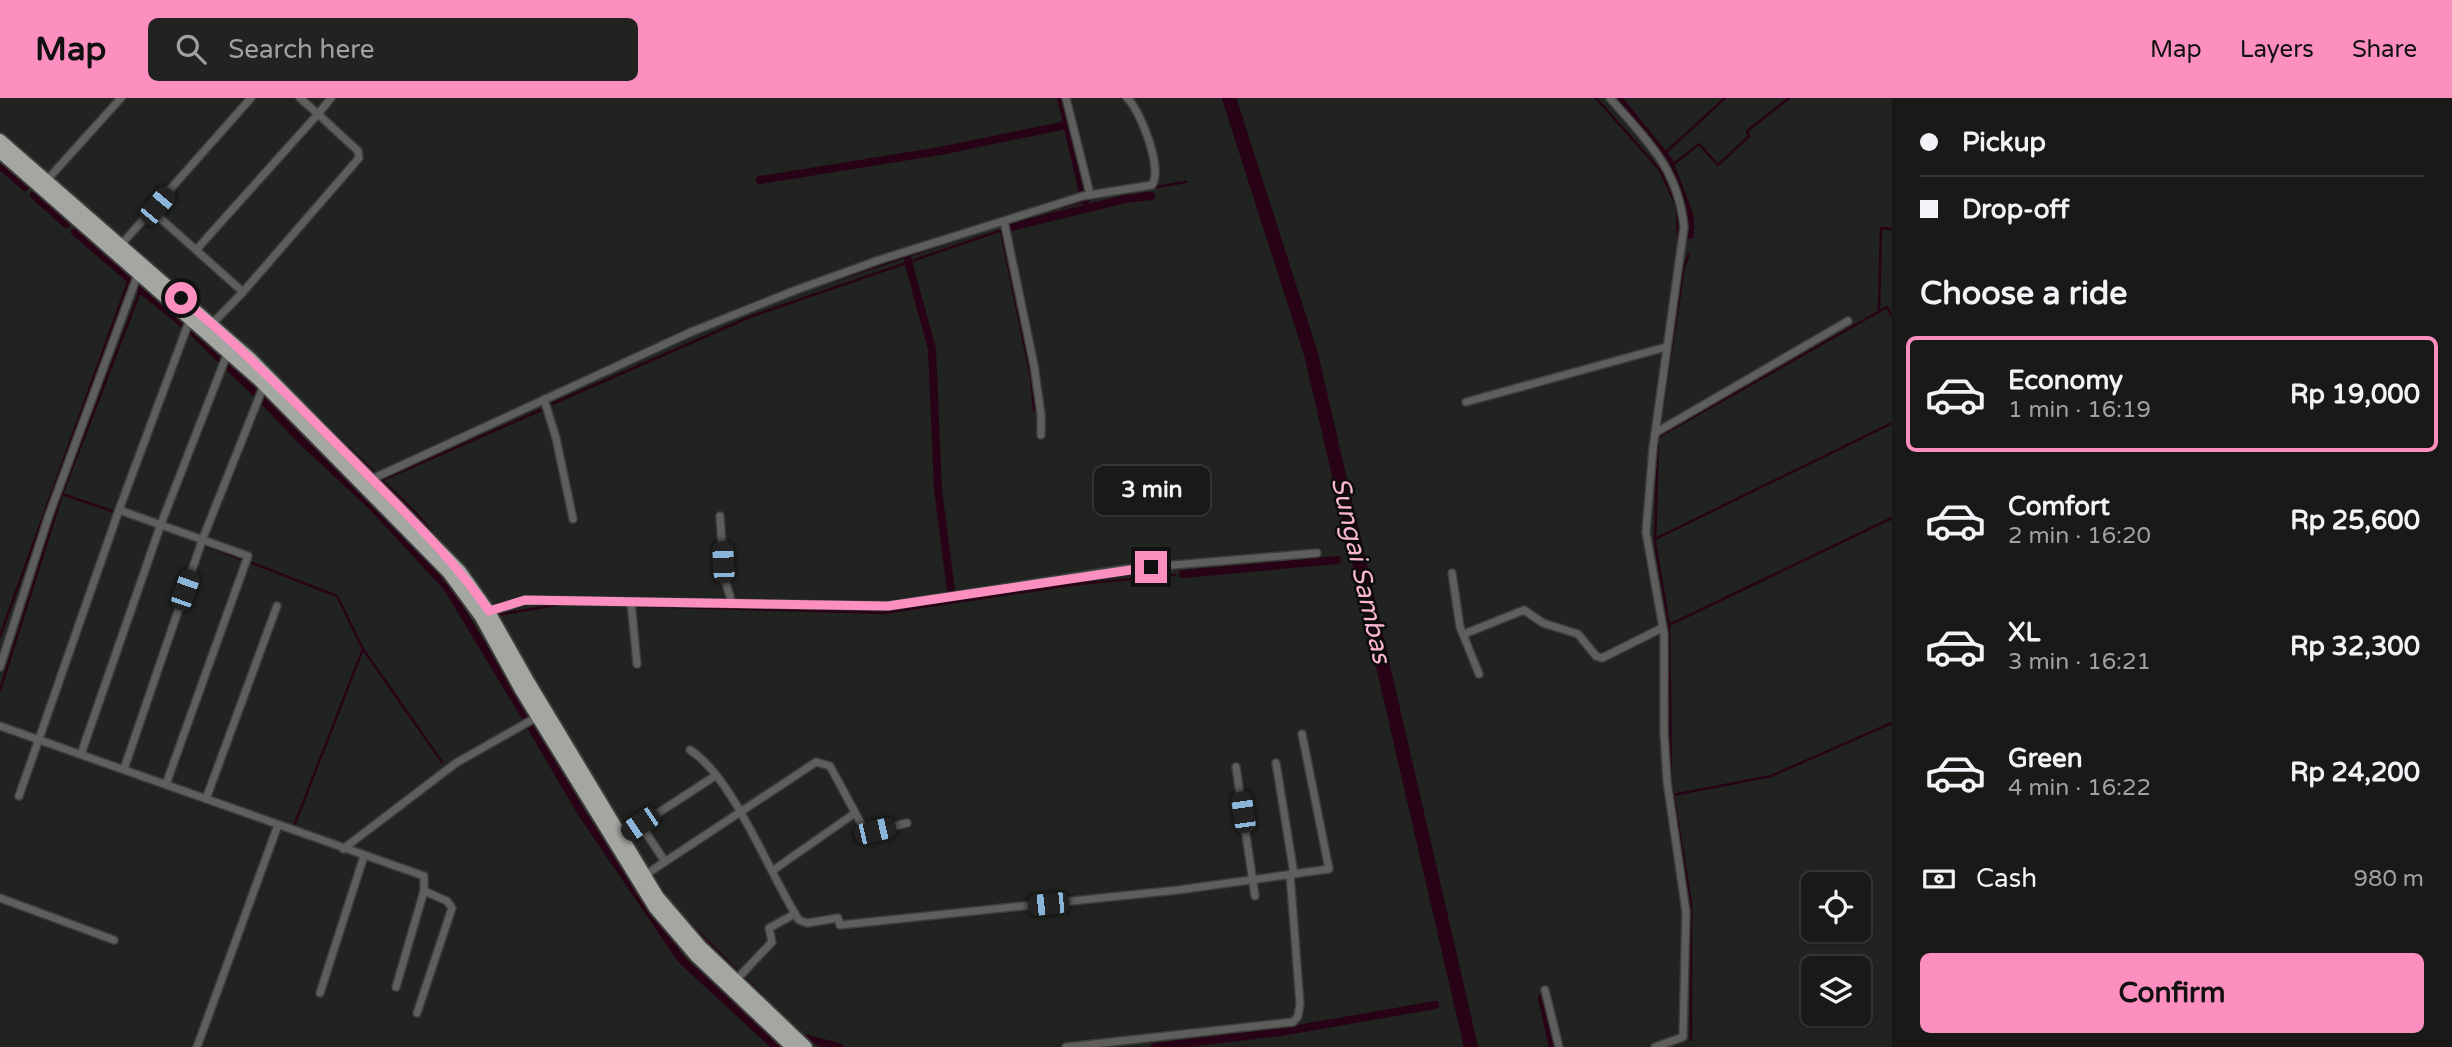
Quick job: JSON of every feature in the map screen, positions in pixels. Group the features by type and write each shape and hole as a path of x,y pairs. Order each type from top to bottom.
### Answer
{"highway":[{"path":"0,140 47,180 118,248 138,273 264,385 460,571 489,611 636,880 664,922 724,984 792,1047"},
{"path":"0,152 212,324 372,479 464,591 537,717 564,750 676,921 806,1047"}],"street":[{"path":"47,180 121,98"},
{"path":"118,248 251,98"},
{"path":"212,324 359,158 358,150 300,98"},
{"path":"196,250 331,98"},
{"path":"1066,98 1090,194"},
{"path":"372,479 691,332 796,290 878,260 1090,194 1154,184 1151,150 1136,107 1127,98"},
{"path":"1610,98 1660,157 1680,195 1684,237 1666,346 1646,532 1662,628 1666,769 1686,912 1683,1047"},
{"path":"152,211 243,292"},
{"path":"1004,221 1034,365 1041,435"},
{"path":"0,667 49,515 138,273"},
{"path":"19,796 119,510 190,319"},
{"path":"1655,432 1848,321"},
{"path":"1466,402 1666,346"},
{"path":"81,754 161,524 228,352"},
{"path":"124,769 203,538 264,385"},
{"path":"544,399 556,438 573,519"},
{"path":"119,510 248,556 166,784"},
{"path":"720,516 724,577 732,603"},
{"path":"489,611 525,600 888,606 1125,569 1317,553"},
{"path":"1452,573 1460,627 1479,674"},
{"path":"631,602 637,664"},
{"path":"205,799 277,606"},
{"path":"1464,634 1524,610 1543,623 1578,634 1595,656 1602,658 1662,628"},
{"path":"343,849 456,763 537,717"},
{"path":"0,726 424,876 424,891 396,987"},
{"path":"690,750 705,762 740,812 799,920 807,923 838,918 840,925 1178,890 1329,869 1302,734"},
{"path":"645,875 808,766 821,761 830,766 866,831 907,823"},
{"path":"1066,1047 1293,1022 1298,1016 1300,1003 1292,874 1276,763"},
{"path":"1236,767 1255,897"},
{"path":"621,837 715,776"},
{"path":"772,871 855,813"},
{"path":"640,824 664,860"},
{"path":"197,1047 278,825"},
{"path":"320,993 364,856"},
{"path":"417,1013 453,905 424,891"},
{"path":"0,898 114,940"},
{"path":"735,981 772,942 769,928 795,914"},
{"path":"1545,990 1559,1047"},
{"path":"1655,1047 1683,1037"}],"waterway":[{"path":"1061,98 1085,201"},
{"name":"Sungai Sambas","path":"1229,98 1311,354 1471,1047"},
{"path":"1596,98 1660,170 1677,207 1678,238"},
{"path":"1618,98 1669,161 1690,217 1690,235"},
{"path":"1663,155 1725,98"},
{"path":"1671,166 1699,144 1718,165 1749,136 1747,131 1789,98"},
{"path":"760,180 940,151 1066,125"},
{"path":"0,165 25,187"},
{"path":"1030,216 1098,197 1186,182"},
{"path":"34,195 66,224"},
{"path":"1011,227 1125,199 1151,196"},
{"path":"80,202 120,236"},
{"path":"1879,312 1881,228 1892,229"},
{"path":"552,404 752,316 999,231"},
{"path":"1001,231 1031,377 1034,410"},
{"path":"75,232 130,279"},
{"path":"824,284 977,233"},
{"path":"130,244 211,316"},
{"path":"1660,423 1684,267 1689,254"},
{"path":"908,261 932,349 938,490 951,590"},
{"path":"0,636 131,274"},
{"path":"139,288 182,323"},
{"path":"0,690 62,494 141,289"},
{"path":"1671,774 1669,625 1655,543 1658,437 1887,307 1892,316"},
{"path":"192,331 219,358"},
{"path":"229,367 255,392"},
{"path":"264,401 300,439 372,506 447,587 525,716"},
{"path":"308,408 373,471"},
{"path":"460,442 533,409"},
{"path":"440,542 416,513 382,480 541,410"},
{"path":"1655,539 1892,423"},
{"path":"62,494 112,511"},
{"path":"1669,625 1892,518"},
{"path":"182,536 195,541"},
{"path":"207,546 241,559"},
{"path":"1183,574 1337,560"},
{"path":"252,563 337,596 363,649"},
{"path":"637,606 883,613 1077,584 1175,575"},
{"path":"497,615 562,604"},
{"path":"294,826 363,649 442,762"},
{"path":"551,708 622,825"},
{"path":"1673,795 1771,776 1892,723"},
{"path":"530,725 581,812 681,959 776,1047"},
{"path":"1672,786 1691,904 1691,1040"},
{"path":"637,851 647,866"},
{"path":"653,876 669,901"},
{"path":"685,919 799,1032"},
{"path":"1542,998 1553,1047"},
{"path":"1155,1047 1281,1032 1435,1005"},
{"path":"805,1038 839,1047"}],"route":[{"path":"181,298 250,358 405,512 468,580 489,611 525,600 888,606 1151,567"}]}
